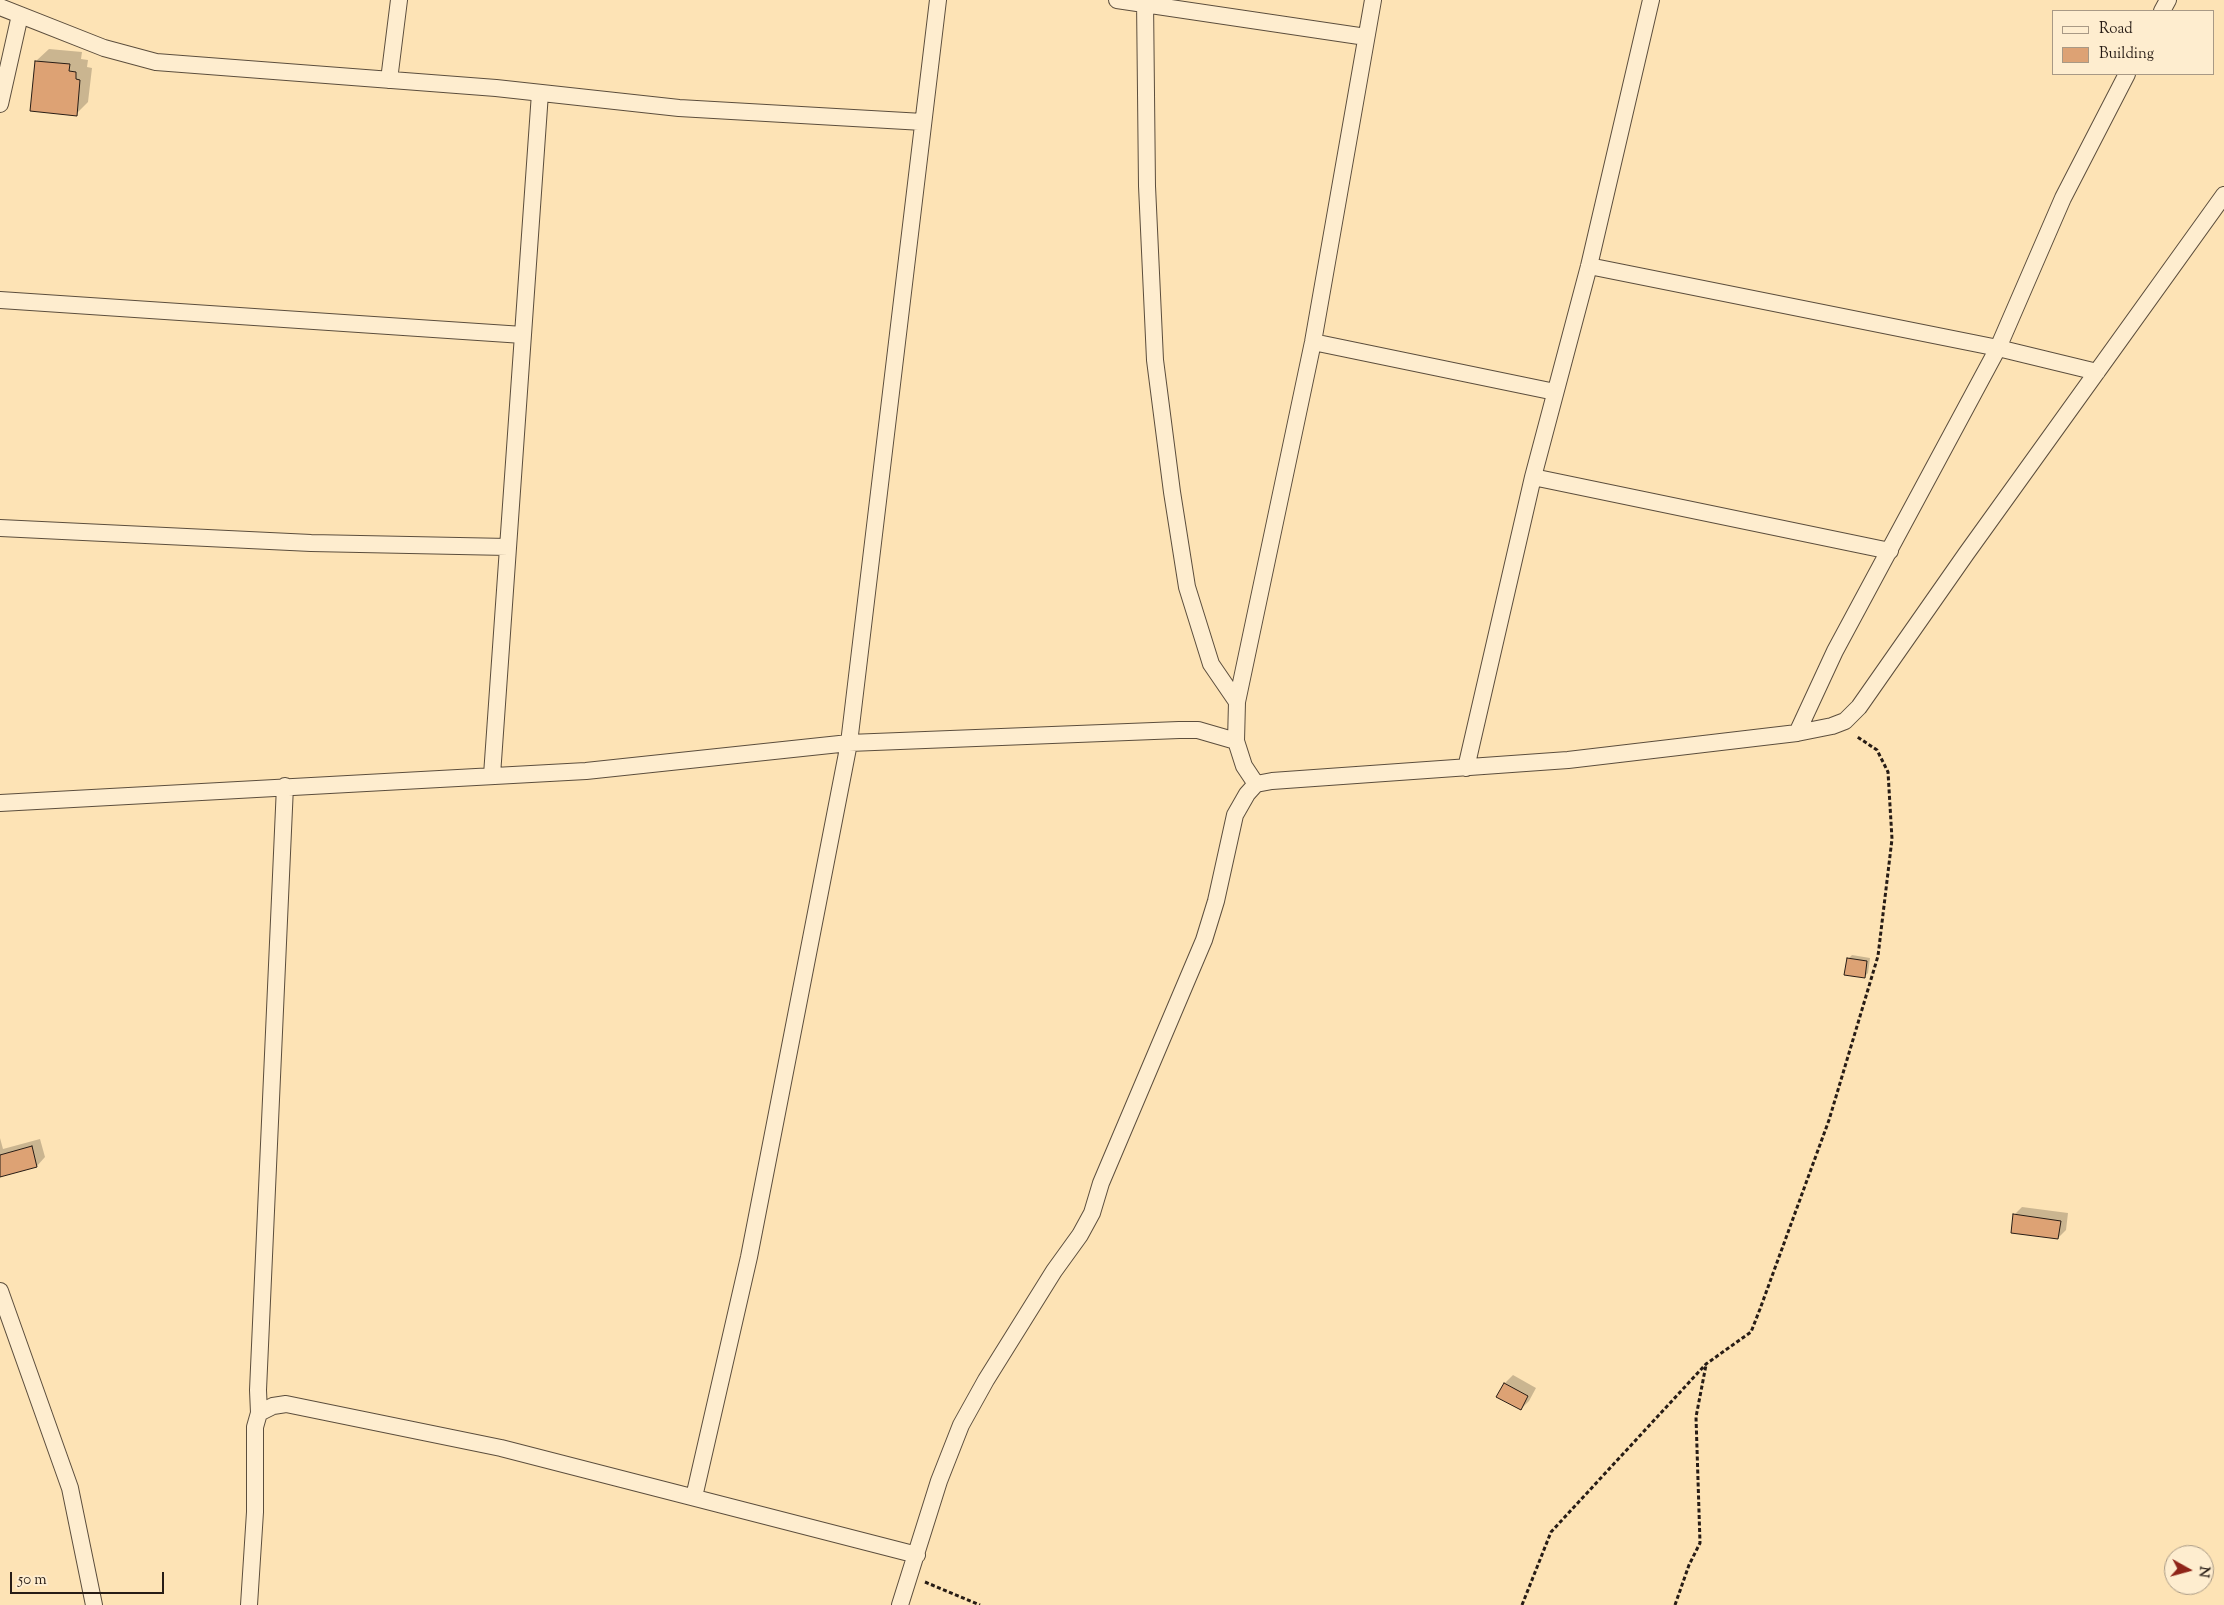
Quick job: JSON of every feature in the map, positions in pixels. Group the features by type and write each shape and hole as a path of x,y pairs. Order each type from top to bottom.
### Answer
{"street":[{"path":"389,80 399,0"},
{"path":"694,1497 749,1257 850,743 938,0"},
{"path":"1117,0 1145,2 1366,37"},
{"path":"1256,784 1244,766 1236,741 1237,702 1313,342 1373,0"},
{"path":"1466,768 1533,477 1589,266 1651,0"},
{"path":"1145,2 1147,186 1155,360 1170,483 1187,587 1210,664 1237,702"},
{"path":"0,7 104,48 156,62 540,93 679,108 923,122"},
{"path":"0,104 20,15"},
{"path":"1797,733 1836,651 1998,348 2063,198 2126,75"},
{"path":"492,775 540,93"},
{"path":"900,1605 940,1482 961,1425 986,1380 1054,1270 1080,1235 1092,1212 1101,1182 1204,940 1216,901 1235,815 1247,794 1256,784 1272,781 1568,760 1797,733 1832,726 1846,721 1859,707 1966,554 2224,195"},
{"path":"1589,266 1998,348 2097,372"},
{"path":"0,300 522,335"},
{"path":"1313,342 1555,392"},
{"path":"1533,477 1890,551"},
{"path":"0,528 311,543 508,547"},
{"path":"0,803 586,771 850,743 1179,730 1205,732 1236,741"},
{"path":"249,1605 255,1512 255,1427 259,1413 258,1381 285,786"},
{"path":"0,1291 70,1488 94,1605"},
{"path":"259,1413 272,1406 286,1404 501,1448 917,1555"}],"path":[{"path":"1522,1605 1552,1532 1706,1364 1750,1332 1829,1120 1878,956 1892,839 1888,772 1877,750 1860,737 1832,726"},
{"path":"1675,1605 1689,1565 1700,1543 1696,1417 1706,1364"},
{"path":"910,1576 980,1605"}],"building":[{"path":"35,61 70,64 69,71 76,72 76,79 80,80 77,116 30,111"},
{"path":"1847,958 1867,961 1865,978 1844,975"},
{"path":"32,1146 37,1167 0,1177 0,1155"},
{"path":"2013,1214 2061,1221 2058,1239 2011,1233"},
{"path":"1504,1383 1528,1396 1521,1410 1496,1397"}]}
